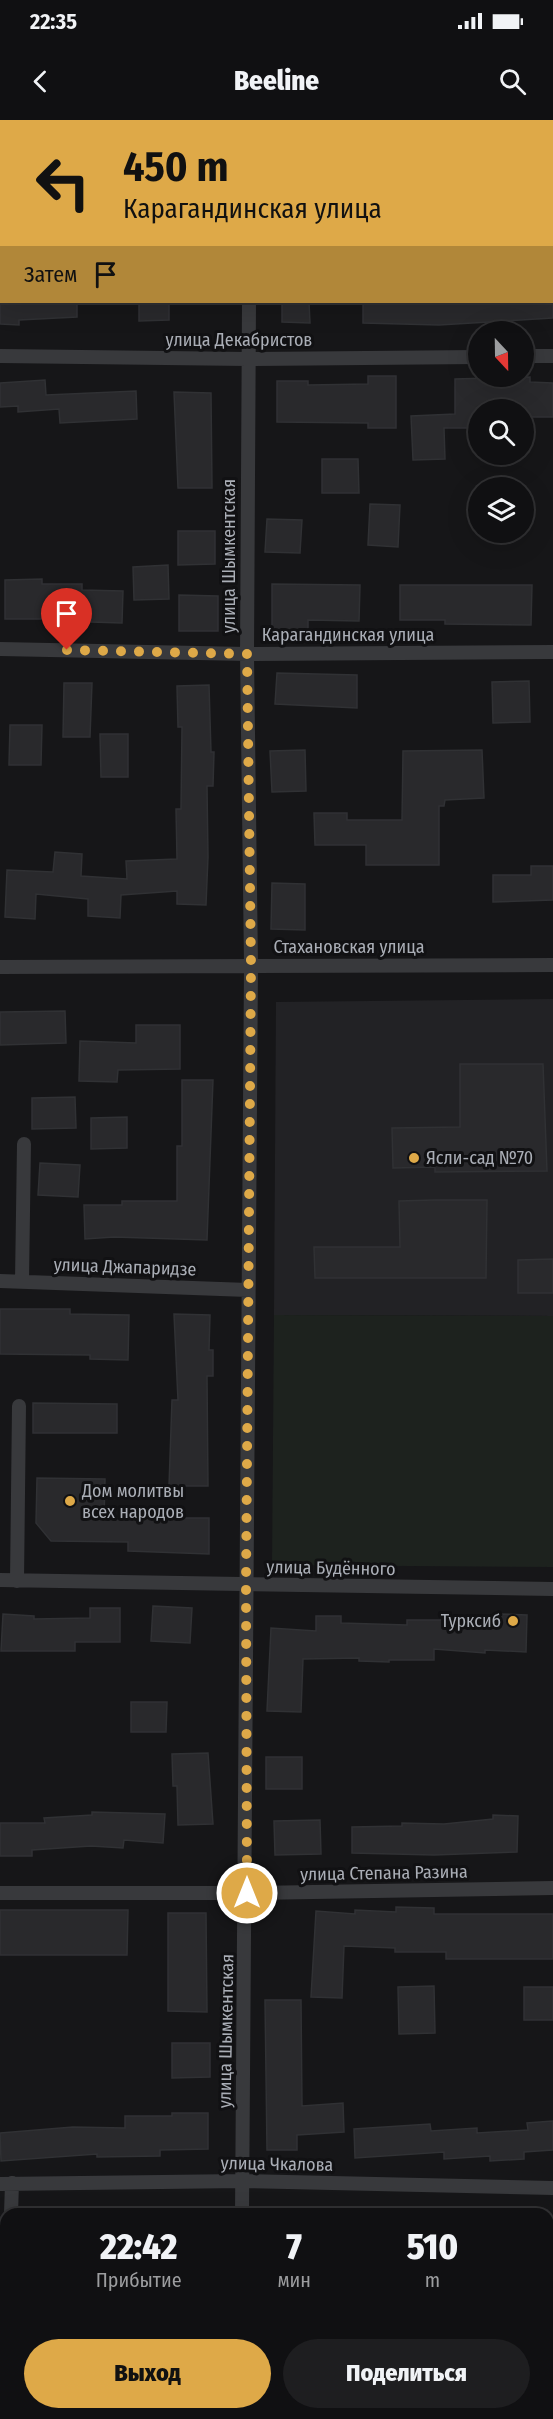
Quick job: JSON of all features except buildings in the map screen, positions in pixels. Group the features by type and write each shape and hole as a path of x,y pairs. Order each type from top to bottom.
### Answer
{"street":[{"name":"улица Шымкентская","path":"242,2208 247,1893 246,1585 251,965 247,654 249,303"},
{"name":"улица Декабристов","path":"0,356 247,359 468,357"},
{"path":"534,356 553,356"},
{"name":"Карагандинская улица","path":"0,649 247,654 553,651"},
{"name":"Стахановская улица","path":"0,967 553,965"},
{"path":"22,1281 24,1144"},
{"name":"улица Джапаридзе","path":"0,1281 248,1290"},
{"path":"17,1581 19,1406"},
{"name":"улица Будённого","path":"0,1581 553,1589"},
{"name":"улица Степана Разина","path":"0,1893 247,1893 553,1888"},
{"name":"улица Чкалова","path":"6,2183 242,2181 553,2188"},
{"path":"6,2183 10,2208"}],"shaded area":[{"name":"Ясли-сад №70","path":"553,999 553,1316 274,1315 276,1002"},
{"path":"274,1315 553,1316 553,1567 272,1565"}],"place":[{"name":"Ясли-сад №70","path":"414,1158"},
{"name":"Дом молитвы всех народов","path":"70,1501"},
{"name":"Турксиб","path":"513,1621"}],"route":[{"path":"67,650 247,654 251,965 246,1585 247,1893"}]}
